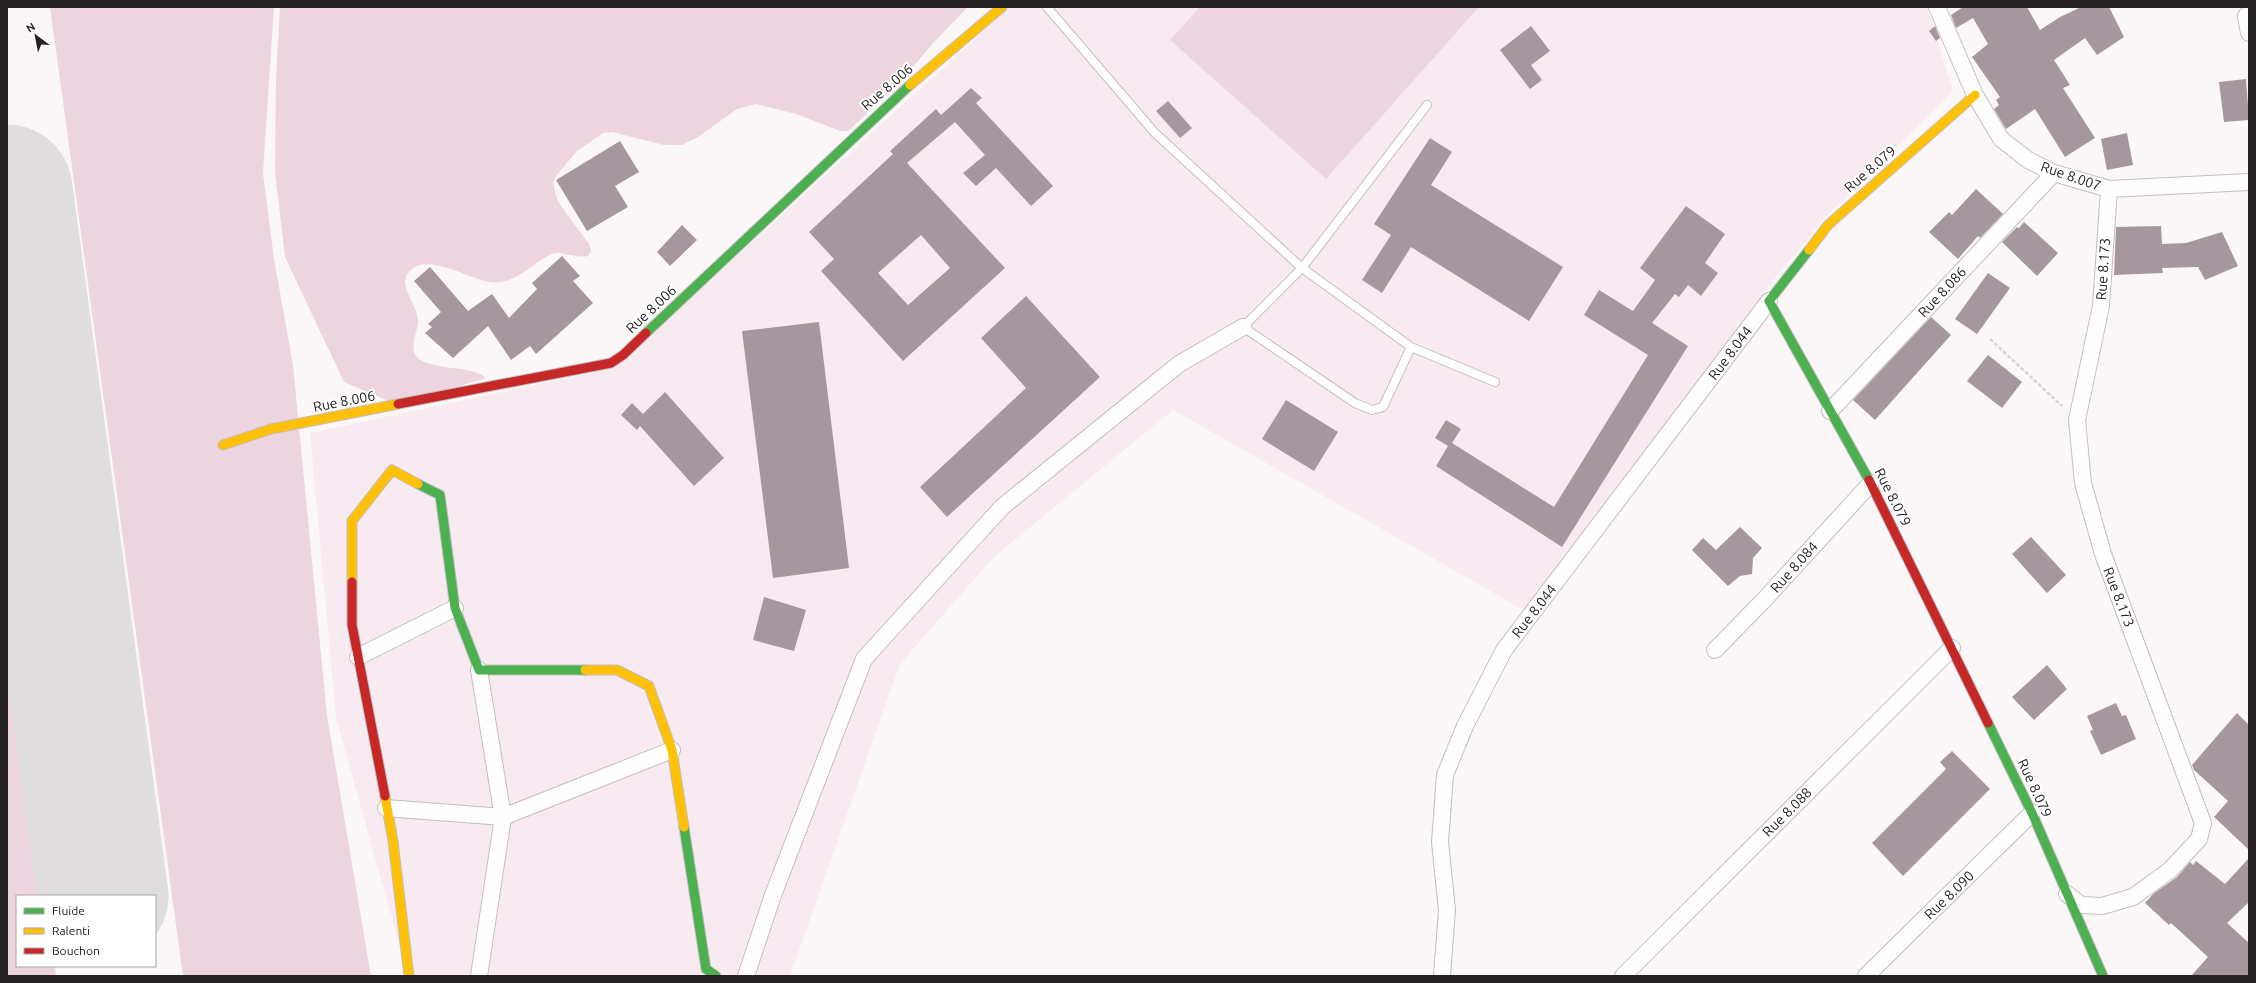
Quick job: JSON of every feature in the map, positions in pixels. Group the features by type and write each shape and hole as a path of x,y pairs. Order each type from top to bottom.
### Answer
{"street":[{"name":"Rue 8.006","path":"223,445 270,429 611,363 623,355 890,102 1002,7"},
{"name":"Rue 8.007","path":"1937,7 1975,95 2001,139 2028,160 2054,173 2109,189 2249,182"},
{"path":"2246,16 2249,33"},
{"name":"Rue 8.079","path":"1975,95 1828,225 1769,301 1871,483 2032,813 2103,976"},
{"name":"Rue 8.086","path":"1830,411 2054,173"},
{"name":"Rue 8.173","path":"2067,894 2082,905 2102,906 2133,897 2170,870 2199,839 2203,823 2103,554 2083,483 2076,420 2101,306 2109,189"},
{"name":"Rue 8.044","path":"1442,976 1447,910 1440,842 1445,775 1465,726 1504,650 1769,301"},
{"path":"746,976 773,895 864,659 1002,506 1179,364 1243,327"},
{"path":"409,976 393,841 352,625 352,521 392,470 440,495 455,608 479,670 503,816 479,976"},
{"name":"Rue 8.084","path":"1716,650 1871,483"},
{"path":"358,657 455,608"},
{"name":"Rue 8.088","path":"1622,976 1952,648"},
{"path":"479,670 617,670 649,686 672,750 705,974"},
{"path":"386,808 503,816 672,750"},
{"name":"Rue 8.090","path":"1866,976 2032,813"}],"lane":[{"path":"1046,7 1155,133 1302,268 1411,347 1495,382"},
{"path":"1411,347 1383,407 1372,410 1355,403 1243,327 1302,268 1427,105"}],"path":[{"path":"1990,339 2076,420"}],"shaded area":[{"path":"50,7 274,7 263,173 274,259 293,365 327,716 371,976 183,976"},
{"path":"280,7 968,7 934,42 896,87 848,131 840,131 796,114 756,104 737,109 698,137 682,145 664,145 612,132 603,133 577,151 556,176 553,183 558,202 589,244 591,251 588,256 583,257 560,253 552,254 515,277 507,281 499,282 481,280 435,265 425,264 415,267 408,273 405,284 418,319 414,353 423,361 441,366 472,371 486,378 398,405 344,382 285,257 275,172 276,78"},
{"path":"1010,7 1927,7 1953,91 1824,219 1764,292 1529,613 1173,410 994,557 900,664 790,976 408,976 336,718 310,433 614,368"},
{"path":"1200,7 1479,7 1326,179 1170,40"},
{"path":"7,614 45,895 16,895 16,967 55,967 56,976 7,976"}],"building":[{"path":"1963,7 2027,7 2040,30 2060,17 2081,7 2109,7 2124,37 2097,55 2085,38 2054,60 2070,85 2063,88 2095,138 2065,157 2035,109 2006,129 1994,109 1999,105 1996,100 2000,97 1972,57 1988,44 1973,18 1956,28 1951,15"},
{"path":"1531,26 1550,51 1531,65 1542,80 1530,89 1500,50"},
{"path":"1935,26 1940,38 1936,41 1929,31"},
{"path":"2246,79 2249,120 2224,122 2219,82"},
{"path":"971,88 982,98 976,103 1053,186 1031,206 996,168 976,186 963,173 985,155 955,122 907,163 1005,268 903,361 821,271 834,259 809,232 893,154 890,151 936,109 941,115","holes":["921,235 950,268 908,305 878,273"]},
{"path":"1168,101 1192,128 1180,138 1156,111"},
{"path":"2127,133 2133,165 2107,170 2101,139"},
{"path":"1430,138 1452,152 1431,185 1563,267 1529,321 1411,247 1382,293 1362,280 1391,235 1374,224"},
{"path":"620,141 639,172 615,186 628,207 587,231 556,180"},
{"path":"1976,189 2003,214 1980,238 1978,236 1958,259 1929,232 1949,212 1952,215"},
{"path":"1686,206 1725,234 1705,263 1718,273 1701,296 1688,285 1679,297 1675,294 1652,323 1688,346 1562,547 1436,466 1448,446 1435,438 1446,420 1461,429 1452,443 1554,507 1648,355 1584,315 1599,290 1633,311 1655,280 1640,268"},
{"path":"2024,222 2058,253 2037,276 2002,242"},
{"path":"682,225 697,240 670,266 657,252"},
{"path":"2161,226 2162,244 2186,243 2222,232 2238,266 2205,280 2198,267 2162,268 2163,273 2114,275 2116,227"},
{"path":"562,256 580,276 573,281 593,303 536,354 530,346 511,360 488,326 453,358 425,333 432,327 428,324 441,312 414,281 430,267 468,311 492,294 509,318 537,289 532,283"},
{"path":"1988,273 2010,288 1977,334 1955,319"},
{"path":"1026,296 1100,377 947,517 920,487 1026,388 981,338"},
{"path":"1931,317 1951,335 1875,420 1853,400"},
{"path":"819,322 849,568 773,578 742,331"},
{"path":"1988,355 2022,382 2002,408 1967,381"},
{"path":"665,392 724,458 694,486 640,426 637,430 621,415 632,403 643,414"},
{"path":"1286,400 1338,432 1314,471 1262,439"},
{"path":"1740,527 1762,548 1753,558 1752,574 1740,576 1728,586 1692,550 1703,538 1716,550"},
{"path":"2031,537 2066,575 2047,593 2012,554"},
{"path":"764,597 806,610 794,651 753,640"},
{"path":"2047,665 2067,689 2034,720 2012,697"},
{"path":"2116,703 2122,716 2126,715 2136,739 2101,755 2090,731 2093,730 2087,716"},
{"path":"2237,713 2249,725 2249,850 2214,817 2228,801 2194,770 2192,765"},
{"path":"1952,751 1990,789 1903,876 1872,843 1946,769 1940,762"},
{"path":"2249,858 2249,902 2227,923 2249,943 2249,976 2191,976 2208,957 2171,923 2169,925 2145,903 2153,894 2177,877 2190,862 2193,865 2196,861 2225,884"}],"runway":[{"path":"7,190 103,895"}],"traffic: fast":[{"path":"646,333 910,85"},
{"path":"1809,250 1769,301 1869,480"},
{"path":"418,484 440,495 455,608 479,670 585,670"},
{"path":"1988,723 2032,813 2103,976"},
{"path":"684,827 706,969 716,976"}],"traffic: slow":[{"path":"910,85 1002,7"},
{"path":"1809,250 1828,225 1975,95"},
{"path":"223,445 271,429 398,404"},
{"path":"352,582 352,521 392,470 418,484"},
{"path":"585,670 617,670 649,686 672,750 684,827"},
{"path":"385,796 393,841 409,976"}],"traffic: jam":[{"path":"398,404 611,363 623,355 646,333"},
{"path":"1869,480 1988,723"},
{"path":"352,582 352,625 385,796"}]}
